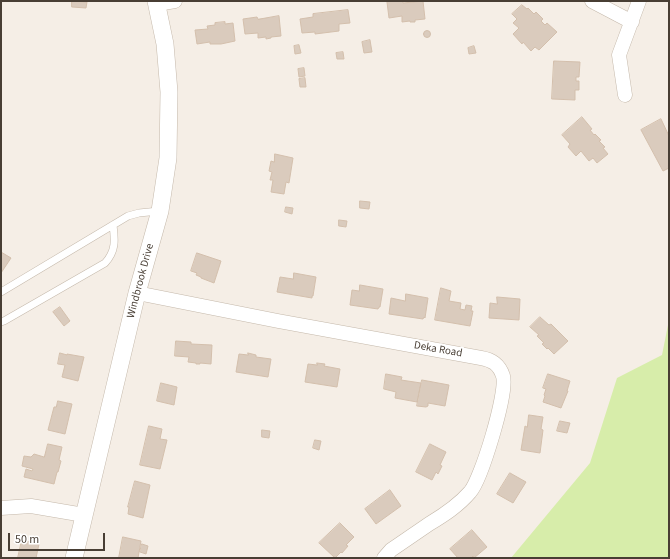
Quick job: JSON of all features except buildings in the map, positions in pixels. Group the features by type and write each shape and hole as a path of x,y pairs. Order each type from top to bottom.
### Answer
{"street":[{"path":"156,3 175,1"},
{"path":"592,1 632,22"},
{"path":"625,95 619,55 639,1"},
{"name":"Windbrook Drive","path":"74,558 137,293 160,211 168,158 169,92 165,44 156,3"},
{"name":"Deka Road","path":"137,293 278,321 481,358 495,363 503,376 504,382 500,407 491,442 483,465 471,491 454,508 391,550 384,558"},
{"path":"1,508 31,506 84,515"}],"lane":[{"path":"1,292 128,216 139,213 160,211"},
{"path":"1,322 105,263 113,253 115,239 113,225"}],"green space":[{"path":"669,320 669,558 511,558 590,463 617,378 662,355"}]}
